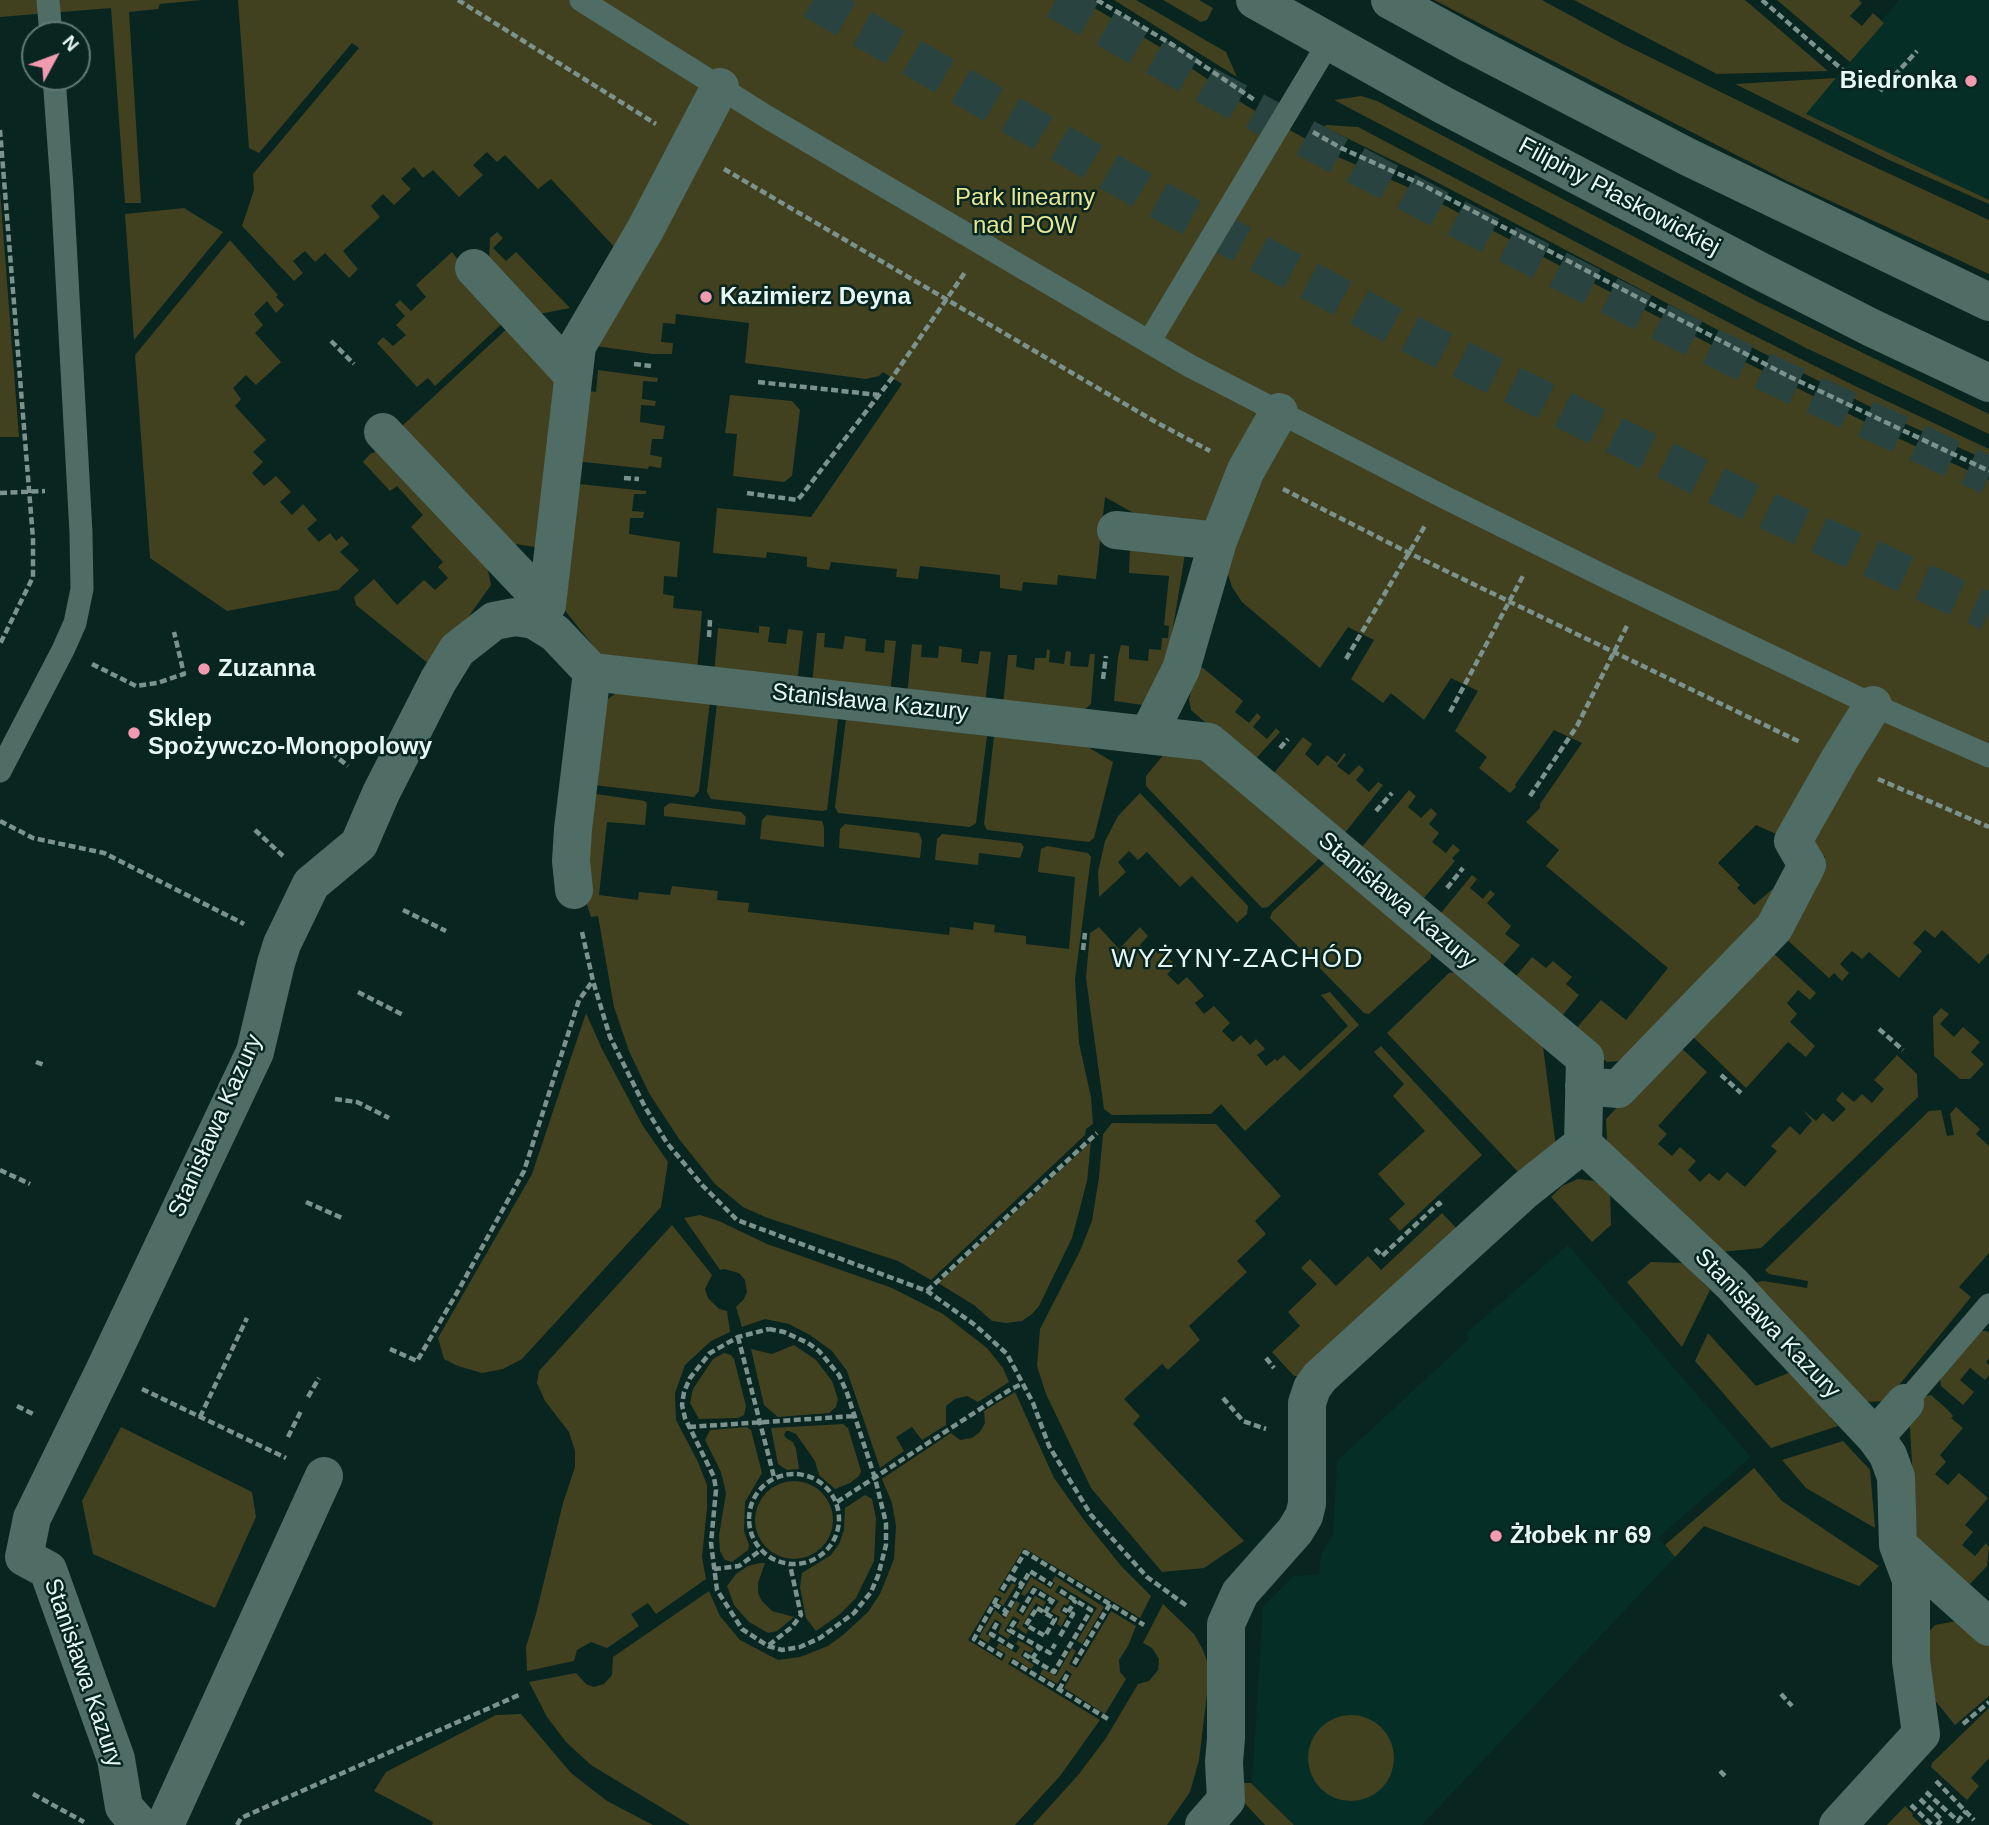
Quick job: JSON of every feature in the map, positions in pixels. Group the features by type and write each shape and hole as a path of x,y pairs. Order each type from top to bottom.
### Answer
{"street":[{"name":"Filipiny Płaskowickiej","path":"1255,0 1443,105 1760,271 1989,383"},
{"path":"1390,0 1688,157 1989,302"},
{"path":"540,612 577,346 645,230 720,87"},
{"path":"474,268 573,374"},
{"path":"1148,735 1181,669 1218,541 1246,470 1279,412"},
{"path":"383,432 592,673 573,829 571,861 574,890"},
{"path":"1116,530 1218,541"},
{"name":"Stanisława Kazury","path":"126,1819 116,1759 48,1570 12,1551 32,1518 104,1371 255,1052 282,944 311,884 359,844 387,781 438,681 457,650 494,621 540,612"},
{"name":"Stanisława Kazury","path":"592,673 1209,742 1585,1058 1583,1144 1732,1284 1875,1437 1888,1455 1896,1477 1898,1545 1911,1580 1911,1661 1921,1734 1838,1825"},
{"path":"1584,1086 1618,1089 1773,928 1807,865 1793,841 1873,705"},
{"path":"1204,1825 1226,1800 1226,1624 1240,1594 1304,1517 1307,1504 1307,1403 1312,1388 1320,1377 1525,1190 1583,1144"},
{"path":"1875,1437 1905,1403"},
{"path":"164,1825 324,1476"},
{"path":"1898,1545 1989,1627"}],"lane":[{"path":"48,0 50,21"},
{"path":"581,0 720,87 1149,342 1279,412 1442,496 1643,594 1873,705 1989,755"},
{"path":"1149,342 1329,43"},
{"path":"0,771 63,650 75,622 82,589 55,91"},
{"path":"1905,1403 1989,1305"}],"path":[{"path":"458,0 698,154 1154,421 1409,553 1613,653 1839,760 1989,827"},
{"path":"1097,0 1173,45 1258,102"},
{"path":"1762,0 1844,71"},
{"path":"1880,91 1917,51"},
{"path":"0,130 33,539 33,577 0,644"},
{"path":"1311,131 1341,148 1420,184 1788,376 1989,471"},
{"path":"747,493 797,500 879,395 984,244"},
{"path":"331,341 354,365"},
{"path":"634,364 651,366"},
{"path":"758,382 879,395"},
{"path":"624,478 639,479"},
{"path":"0,494 78,489"},
{"path":"1346,659 1442,496"},
{"path":"1450,712 1540,544"},
{"path":"1530,796 1577,726 1643,594"},
{"path":"709,637 710,620"},
{"path":"63,650 136,686 157,683 184,674 174,632"},
{"path":"1103,679 1106,656"},
{"path":"1282,746 1288,739"},
{"path":"323,746 333,753"},
{"path":"1376,811 1392,793"},
{"path":"0,821 33,838 104,853 282,944"},
{"path":"255,830 288,860"},
{"path":"1447,888 1463,868"},
{"path":"574,890 593,981 610,1037 645,1107 667,1143 703,1186 737,1220 927,1291 975,1325 1007,1354 1033,1403 1049,1446 1091,1515 1147,1577 1183,1605 1226,1624"},
{"path":"403,910 446,931"},
{"path":"1083,950 1085,933"},
{"path":"390,1349 417,1361 458,1291 524,1171 579,1000 593,981"},
{"path":"358,992 403,1015"},
{"path":"1879,1029 1903,1050"},
{"path":"36,1062 44,1065"},
{"path":"1721,1074 1741,1093"},
{"path":"335,1099 357,1102 390,1118"},
{"path":"927,1291 1097,1133"},
{"path":"0,1170 30,1184"},
{"path":"306,1202 342,1217"},
{"path":"200,1417 247,1318"},
{"path":"769,1329 784,1332 808,1343 825,1357 839,1375 855,1416 875,1478 887,1531 878,1576 871,1592 855,1613 820,1638 790,1649 768,1646 735,1622 717,1590 711,1543 716,1490 714,1477 689,1427 682,1405 684,1392 690,1378 710,1353 738,1337 769,1329"},
{"path":"738,1337 774,1478"},
{"path":"104,1371 324,1476"},
{"path":"308,1397 319,1378"},
{"path":"837,1502 1011,1389 1023,1384"},
{"path":"1223,1398 1243,1421"},
{"path":"17,1406 40,1418"},
{"path":"288,1437 302,1409"},
{"path":"689,1427 855,1416"},
{"path":"800,1474 813,1478 833,1494 837,1502 839,1529 825,1553 809,1562 790,1565 772,1559 761,1550 750,1530 749,1511 758,1491 774,1478 800,1474"},
{"path":"713,1569 739,1566 761,1550"},
{"path":"1002,1590 1025,1552 1143,1625"},
{"path":"768,1646 792,1628 801,1615 790,1565"},
{"path":"994,1604 1005,1614 1030,1571 1049,1583 1054,1570"},
{"path":"1010,1577 1022,1584"},
{"path":"1021,1612 1034,1590 1054,1602 1045,1613"},
{"path":"1024,1654 1054,1672 1091,1610 1059,1590"},
{"path":"1016,1596 1026,1602"},
{"path":"997,1598 974,1639 1002,1656"},
{"path":"1051,1626 1061,1634 1073,1614 1066,1610 1076,1600"},
{"path":"1074,1664 1110,1604"},
{"path":"1037,1608 1045,1613 1055,1619 1045,1636 1026,1625 1037,1608"},
{"path":"1014,1620 1009,1630 1050,1653 1055,1644"},
{"path":"1069,1622 1080,1629"},
{"path":"997,1623 990,1634 1013,1647 1016,1634"},
{"path":"1028,1640 1034,1629"},
{"path":"989,1648 996,1637"},
{"path":"1072,1643 1083,1649"},
{"path":"1032,1659 1040,1647"},
{"path":"1012,1661 1108,1719"},
{"path":"1035,1675 1042,1664"},
{"path":"1059,1690 1068,1673"},
{"path":"237,1825 242,1818 521,1694"},
{"path":"1781,1694 1792,1706"},
{"path":"1720,1771 1727,1778"},
{"path":"1935,1780 1975,1820"},
{"path":"1920,1786 1958,1821 1966,1811"},
{"path":"1914,1793 1942,1820 1937,1825"},
{"path":"33,1794 89,1825"}],"shaded area":[{"path":"1899,0 1989,0 1989,200 1806,114 1883,23 1882,20"},
{"name":"Żłobek nr 69","path":"1568,1245 1751,1457 1658,1538 1675,1557 1422,1825 1294,1825 1252,1783 1263,1607 1294,1576 1319,1574 1321,1554 1333,1534 1337,1461 1469,1339 1466,1333"}],"green space":[{"path":"0,0 202,0 160,4 158,9 129,12 141,203 125,203 111,8 0,17"},
{"name":"Park linearny nad POW","path":"238,0 1081,0 1165,50 1245,105 1338,157 1417,191 1729,354 1889,434 1989,480 1989,953 1979,964 1942,930 1935,938 1925,930 1913,943 1922,951 1899,978 1869,952 1862,959 1852,951 1840,964 1849,973 1842,981 1834,973 1829,978 1783,936 1825,856 1756,825 1718,863 1740,885 1737,888 1754,905 1790,874 1765,919 1631,1060 1607,1062 1572,1033 1601,1000 1626,1020 1668,968 1546,866 1559,850 1526,822 1540,808 1540,804 1582,743 1554,730 1510,793 1479,768 1487,757 1455,731 1478,691 1451,678 1424,720 1391,693 1383,703 1351,679 1374,640 1348,627 1320,668 1242,602 1232,587 1227,571 1164,530 1105,497 1096,579 1058,575 1057,585 1023,582 1022,591 1000,588 1000,575 920,566 918,579 896,577 897,569 831,562 829,570 807,567 807,557 767,552 766,558 713,553 717,508 811,517 902,384 883,372 879,376 866,379 745,363 749,323 676,314 675,324 663,323 661,342 673,343 672,354 596,346 617,250 551,179 538,189 505,155 497,162 487,152 473,165 483,175 459,197 433,170 423,178 414,167 401,179 411,189 394,205 383,194 371,206 380,217 343,251 358,269 349,278 325,253 315,262 305,251 293,261 303,273 294,281 242,226 254,190 253,174 359,48 352,43 259,153 249,148"},
{"path":"1114,0 1136,0 1226,52 1237,77"},
{"path":"1163,0 1199,0 1213,8 1207,20 1201,22"},
{"path":"1434,0 1542,0 1621,43 1989,220 1989,274 1787,181"},
{"path":"1574,0 1745,0 1828,71 1717,74"},
{"path":"1777,0 1859,0 1862,3 1850,16 1862,26 1873,13 1884,23 1850,62"},
{"path":"1836,78 1806,114 1989,200 1989,204 1889,160 1735,84"},
{"path":"1361,96 1377,101 1756,301 1989,414 1989,434 1806,348 1334,100"},
{"path":"1324,127 1358,127 1743,330 1989,449 1989,461 1897,420 1737,340 1425,176"},
{"path":"0,191 19,437 0,437"},
{"path":"184,208 223,232 134,340 125,214"},
{"path":"497,232 503,238 493,248 506,261 516,252 570,308 534,315 489,265 490,238"},
{"path":"230,240 284,305 276,313 267,301 254,314 263,325 255,333 281,362 256,385 246,375 233,388 241,399 235,406 266,440 253,452 263,462 252,473 264,486 276,476 291,492 280,502 292,515 303,504 317,520 307,529 319,542 330,533 336,541 342,536 349,544 340,552 359,570 338,590 227,611 150,558 135,355"},
{"path":"452,252 506,320 435,386 428,378 417,387 377,343 383,337 393,346 406,335 396,325 405,316 395,305 400,300 411,311 426,297 416,285"},
{"path":"511,325 560,385 541,548 503,542 402,426"},
{"path":"598,370 658,378 657,382 643,381 642,399 656,401 655,406 641,405 640,422 665,426 663,439 652,439 650,455 662,457 661,468 575,461 589,391 596,392"},
{"path":"730,395 792,401 800,410 792,476 784,482 733,476 737,434 725,433"},
{"path":"382,449 485,556 491,585 437,661 429,664 356,605 354,597 374,579 397,605 424,580 435,590 448,578 438,567 443,562 411,527 423,515 397,486 390,491 363,462 370,454"},
{"path":"579,484 646,491 646,494 634,494 632,511 644,512 643,518 630,518 629,534 680,542 677,577 664,576 663,594 674,596 673,608 702,611 697,673 606,662 559,603"},
{"path":"1130,547 1185,554 1166,671 1143,705 1114,701 1118,657 1121,645 1129,646 1129,659 1148,661 1149,649 1161,650 1162,638 1168,638 1169,626 1164,625 1169,576 1129,573"},
{"path":"759,626 770,627 768,642 786,644 788,629 803,631 797,684 714,675 718,628 759,633"},
{"path":"817,633 825,633 824,647 843,649 845,636 866,639 865,651 884,653 885,640 896,641 890,694 812,685"},
{"path":"912,644 922,645 921,657 938,658 939,646 962,649 961,662 978,664 980,651 991,652 985,704 907,696"},
{"path":"1047,649 1050,650 1049,662 1064,664 1066,651 1071,652 1070,666 1088,667 1090,654 1095,654 1091,704 1079,714 1003,705 1008,655 1017,655 1016,667 1034,670 1035,658 1046,658"},
{"path":"1196,667 1203,668 1243,701 1235,712 1249,723 1257,713 1261,717 1253,727 1267,739 1276,728 1280,732 1252,763 1191,710 1189,700"},
{"path":"623,688 710,702 699,791 694,797 594,785 597,707"},
{"path":"717,703 834,712 838,720 827,810 711,799 707,792"},
{"path":"846,719 987,736 976,823 970,827 838,813 835,807"},
{"path":"994,736 1076,740 1113,762 1094,838 1089,842 987,830 984,824"},
{"path":"1303,737 1312,744 1305,754 1318,766 1327,755 1337,763 1344,753 1346,755 1337,766 1349,775 1359,765 1364,770 1356,780 1369,792 1378,782 1383,785 1340,839 1270,778"},
{"path":"1165,753 1212,761 1323,855 1268,907 1262,908 1146,786 1146,776"},
{"path":"1409,790 1416,796 1408,807 1421,818 1431,808 1437,814 1429,824 1439,833 1432,842 1446,853 1453,844 1460,850 1452,858 1455,861 1419,904 1357,853"},
{"path":"1140,793 1248,906 1247,914 1237,923 1192,876 1180,887 1147,852 1138,860 1129,851 1118,862 1126,872 1099,897 1098,872 1105,841 1118,816"},
{"path":"596,794 645,801 647,804 645,825 607,822 599,895 638,900 639,892 670,895 672,886 718,891 717,900 749,903 748,912 949,935 950,927 973,930 974,922 995,925 994,932 1026,936 1026,944 1069,949 1075,877 1038,872 1041,849 1047,846 1088,853 1091,857 1075,979 1079,1043 1091,1097 1093,1124 1086,1129 1085,1135 931,1280 898,1261 765,1217 743,1207 715,1184 679,1139 649,1093 629,1051 614,1007 598,916 591,917 586,901 583,873"},
{"path":"670,803 741,812 746,817 745,825 664,816 664,807"},
{"path":"767,815 822,821 824,847 760,839 762,820"},
{"path":"845,824 919,833 922,840 920,858 839,848 840,829"},
{"path":"942,834 1021,843 1024,847 1020,858 979,853 978,865 935,860 937,839"},
{"path":"1328,860 1431,945 1431,958 1369,1014 1364,1013 1270,918 1272,912"},
{"path":"1472,875 1477,879 1470,888 1483,899 1490,890 1495,894 1487,903 1511,926 1505,934 1520,945 1498,971 1436,919"},
{"path":"1099,927 1119,949 1140,927 1148,936 1140,945 1149,955 1159,947 1176,966 1167,974 1178,985 1187,977 1204,996 1195,1003 1204,1014 1214,1006 1230,1023 1222,1031 1233,1042 1241,1035 1250,1045 1256,1039 1265,1049 1257,1055 1266,1066 1284,1055 1300,1071 1348,1026 1321,995 1330,992 1359,1025 1245,1131 1221,1104 1211,1114 1112,1115 1104,1109 1086,978 1090,933"},
{"path":"1769,949 1816,993 1810,1000 1798,990 1787,1003 1797,1014 1790,1022 1815,1046 1806,1057 1788,1042 1746,1088 1688,1032"},
{"path":"1532,957 1546,968 1553,961 1572,977 1566,984 1579,995 1558,1021 1512,981"},
{"path":"1463,971 1542,1039 1556,1147 1521,1175 1387,1033 1449,973"},
{"path":"1941,1008 1949,1014 1940,1024 1954,1037 1963,1027 1980,1042 1971,1052 1984,1064 1970,1079 1960,1079 1934,1056 1933,1017"},
{"path":"586,1013 643,1126 668,1162 661,1207 522,1359 503,1369 482,1373 458,1366 444,1359 438,1338 532,1174"},
{"path":"1677,1044 1707,1072 1658,1126 1667,1134 1658,1144 1672,1156 1680,1147 1696,1161 1688,1170 1700,1182 1709,1173 1719,1181 1727,1172 1745,1187 1777,1151 1771,1146 1790,1126 1800,1135 1812,1121 1803,1110 1816,1121 1823,1113 1833,1122 1846,1109 1836,1100 1842,1092 1854,1102 1862,1094 1872,1103 1884,1089 1874,1080 1897,1055 1917,1074 1918,1097 1761,1248 1721,1252 1607,1142 1606,1119"},
{"path":"1381,1046 1482,1155 1400,1231 1389,1219 1405,1204 1378,1174 1425,1131 1393,1096 1404,1084 1374,1052"},
{"path":"1956,1107 1980,1129 1976,1134 1989,1146 1989,1253 1959,1287 1971,1297 1886,1401 1864,1402 1752,1283 1763,1281 1807,1288 1808,1281 1769,1274 1765,1270 1929,1111 1941,1110 1947,1136 1954,1135 1950,1114"},
{"path":"1112,1123 1216,1124 1281,1196 1255,1221 1266,1234 1237,1261 1247,1272 1189,1326 1200,1340 1168,1370 1162,1364 1124,1399 1140,1416 1133,1424 1244,1541 1204,1568 1162,1572 1091,1488 1046,1394 1037,1366 1040,1329 1080,1251 1092,1221 1103,1134"},
{"path":"1091,1142 1087,1181 1072,1238 1039,1306 1032,1314 1022,1321 992,1321 974,1305 938,1283"},
{"path":"1578,1179 1594,1181 1610,1193 1611,1225 1592,1242 1551,1197 1562,1186"},
{"path":"1442,1213 1461,1233 1300,1376 1294,1376 1272,1352 1300,1326 1288,1312 1317,1284 1301,1268 1310,1259 1336,1286 1368,1256 1381,1270"},
{"path":"700,1215 767,1244 892,1288 943,1314 987,1348 1003,1368 1009,1382 978,1402 967,1396 955,1399 946,1406 946,1425 922,1440 912,1427 896,1437 904,1451 880,1468 847,1371 832,1351 789,1324 765,1319 742,1327 736,1307 747,1292 745,1280 739,1273 720,1270 684,1218"},
{"path":"672,1225 712,1275 705,1289 708,1298 719,1309 727,1311 730,1332 711,1341 685,1365 675,1393 676,1420 707,1485 702,1557 706,1579 656,1614 648,1603 631,1614 639,1626 607,1648 591,1642 577,1650 574,1661 527,1671 526,1647 563,1503 575,1467 575,1451 569,1432 545,1401 537,1383 539,1371"},
{"path":"1651,1262 1683,1263 1710,1290 1682,1347 1627,1282"},
{"path":"1981,1330 1989,1332 1989,1358 1986,1362 1989,1365 1989,1375 1985,1380 1970,1368 1960,1380 1974,1392 1963,1405 1941,1386 1940,1378"},
{"path":"1708,1333 1756,1386 1791,1372 1838,1426 1771,1448 1695,1361"},
{"path":"794,1345 816,1360 832,1381 838,1399 836,1407 829,1413 778,1417 764,1405 751,1349 772,1354"},
{"path":"724,1353 734,1359 746,1406 744,1415 738,1418 699,1419 690,1403 693,1389 713,1359"},
{"path":"1015,1392 1054,1478 1122,1567 1151,1596 1140,1618 1024,1548 998,1590 1005,1594 1012,1583 1016,1585 1003,1606 999,1603 1002,1598 995,1595 968,1640 1002,1661 1006,1654 996,1648 999,1643 1016,1653 1020,1647 1016,1644 1018,1640 1034,1649 1031,1653 1024,1650 1021,1656 1034,1665 1031,1669 1012,1657 1008,1664 1100,1720 1060,1776 1015,1825 690,1825 591,1765 566,1742 547,1717 529,1682 576,1673 586,1684 594,1687 604,1684 612,1675 613,1657 709,1591 720,1616 740,1640 778,1660 800,1657 828,1646 868,1612 880,1594 894,1559 896,1526 892,1503 882,1479 951,1433 960,1440 972,1438 980,1432 985,1423 984,1411"},
{"path":"1931,1395 1963,1428 1940,1455 1946,1462 1935,1474 1948,1485 1959,1473 1988,1498 1965,1525 1973,1532 1962,1545 1975,1556 1986,1543 1989,1547 1987,1566 1970,1584 1917,1542 1909,1414 1923,1397"},
{"path":"843,1424 848,1428 861,1471 850,1483 835,1489 819,1475 815,1461 796,1434 789,1431 784,1435 793,1442 799,1469 787,1470 778,1464 771,1428"},
{"path":"121,1427 252,1492 256,1517 215,1608 93,1554 82,1501"},
{"path":"747,1427 751,1430 762,1473 745,1502 744,1531 748,1550 732,1562 725,1560 720,1551 719,1536 726,1493 721,1472 705,1440 710,1430"},
{"path":"1843,1441 1870,1470 1875,1528 1806,1488 1782,1460"},
{"path":"1754,1468 1782,1501 1879,1566 1859,1586 1704,1526 1675,1557 1665,1545"},
{"path":"786,1481 802,1481 816,1487 827,1498 833,1512 833,1528 827,1542 816,1553 802,1559 786,1559 772,1553 761,1542 755,1528 755,1512 761,1498 772,1487"},
{"path":"865,1495 872,1499 876,1518 874,1561 856,1598 839,1615 816,1631 806,1618 800,1587 802,1573 831,1555 844,1530 845,1508"},
{"path":"765,1563 758,1583 758,1593 762,1601 772,1611 794,1617 777,1631 768,1633 749,1622 734,1605 727,1586 736,1574 748,1566"},
{"path":"1055,1576 1104,1607 1082,1644 1077,1641 1097,1608 1059,1585 1055,1592 1070,1601 1067,1606 1064,1604 1060,1611 1067,1616 1061,1627 1057,1624 1060,1617 1051,1612 1059,1601 1033,1585 1025,1596 1021,1594 1031,1577 1051,1589"},
{"path":"1035,1596 1046,1602 1043,1607 1036,1603 1022,1626 1028,1630 1026,1634 1016,1627 1020,1620 1013,1616 1004,1631 1011,1635 1008,1639 998,1633 1002,1624 995,1619 986,1634 991,1637 988,1643 979,1637 995,1610 1005,1619 1016,1601 1020,1603 1016,1611 1023,1616"},
{"path":"1163,1604 1194,1634 1210,1669 1199,1760 1190,1792 1167,1825 1033,1825 1079,1774 1106,1738 1138,1684 1149,1681 1158,1670 1159,1659 1152,1648 1143,1643"},
{"path":"1111,1611 1136,1626 1119,1660 1120,1672 1126,1679 1105,1714 1064,1688 1072,1674 1066,1670 1057,1684 1040,1674 1043,1669 1056,1676 1072,1648 1076,1651 1069,1664 1077,1668"},
{"path":"1962,1620 1989,1645 1989,1696 1955,1725 1929,1693 1926,1635 1935,1625"},
{"path":"1989,1708 1989,1758 1971,1778 1979,1786 1967,1800 1931,1767"},
{"path":"521,1714 571,1773 607,1801 653,1825 432,1825 433,1822 374,1791 386,1772 496,1715"},
{"path":"1343,1715 1359,1715 1382,1727 1391,1741 1394,1758 1391,1775 1382,1789 1359,1801 1343,1801 1327,1794 1315,1782 1308,1766 1308,1750 1315,1734 1327,1722"},
{"path":"1239,1783 1251,1783 1294,1825 1265,1825 1238,1796"},
{"path":"1905,1806 1922,1825 1887,1825"}],"tunnel":[{"path":"813,0 1155,198 1400,329 1776,515 1989,612"},
{"path":"1056,0 1215,90 1458,219 1703,343 1989,476"}],"place":[{"name":"Biedronka","path":"1971,81"},
{"name":"Kazimierz Deyna","path":"706,297"},
{"name":"Zuzanna","path":"204,669"},
{"name":"Sklep Spożywczo-Monopolowy","path":"134,733"},
{"name":"Żłobek nr 69","path":"1496,1536"}],"district":[{"name":"WYŻYNY-ZACHÓD","path":"1238,960"}]}
